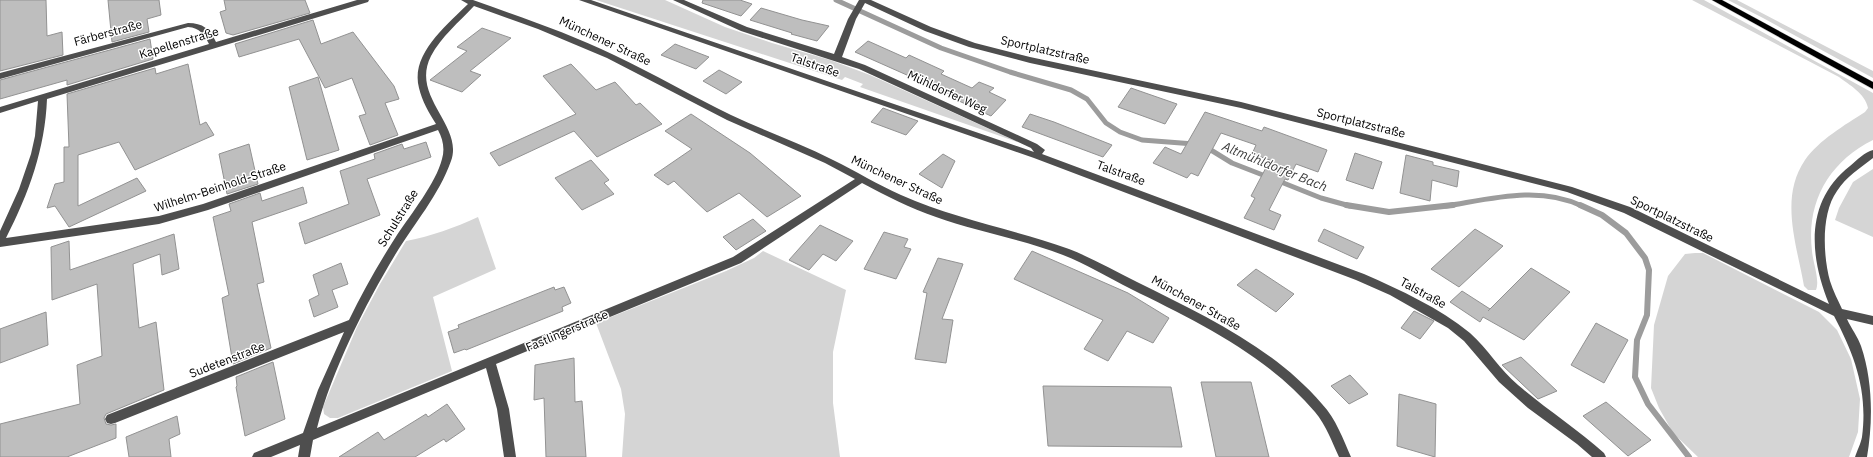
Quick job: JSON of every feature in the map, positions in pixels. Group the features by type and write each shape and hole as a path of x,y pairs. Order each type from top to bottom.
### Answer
{"main road":[{"path":"1716,0 1768,27 1873,86"}],"street":[{"name":"Kapellenstraße","path":"0,110 365,0"},
{"name":"Talstraße","path":"583,0 1038,156 1360,276 1394,292 1435,315 1468,338 1503,379 1532,404 1581,440 1600,457"},
{"name":"Mühldorfer Weg","path":"677,0 744,29 837,58 892,80 1034,146 1040,150 1038,156"},
{"path":"837,58 852,20 863,1"},
{"name":"Sportplatzstraße","path":"863,1 928,29 972,45 1030,60 1248,107 1569,189 1627,210 1838,313 1873,321"},
{"name":"Schulstraße","path":"304,457 307,437 320,398 351,324 374,280 438,178 447,159 449,147 425,95 422,72 426,58 434,45 469,2"},
{"name":"Münchener Straße","path":"469,2 541,26 610,56 730,118 828,161 894,196 940,215 1021,237 1068,253 1134,284 1221,330 1285,374 1303,391 1330,424 1346,457"},
{"name":"Färberstraße","path":"0,76 188,25 199,26 204,29 214,45"},
{"path":"0,242 22,197 30,176 40,137 44,97"},
{"name":"Wilhelm-Beinhold-Straße","path":"0,242 159,220 205,207 440,126"},
{"path":"1861,457 1868,438 1869,394 1855,345 1838,313 1825,281 1820,256 1821,219 1831,191 1842,177 1873,153"},
{"name":"Fastlingerstraße","path":"258,457 738,260 862,178"},
{"name":"Sudetenstraße","path":"111,419 351,324"},
{"path":"490,363 504,409 510,457"}],"shaded area":[{"path":"596,0 665,0 725,27 830,60 870,75 1020,143 860,87 863,84 845,77 842,80"},
{"path":"1692,0 1704,0 1873,93 1873,140 1844,160 1824,185 1817,200 1811,233 1812,251 1817,281 1816,290 1808,290 1804,286 1792,222 1791,206 1793,190 1797,175 1805,160 1817,146 1833,133 1865,112 1868,108 1864,98 1839,77"},
{"path":"1728,0 1737,0 1873,71 1873,78 1763,18"},
{"path":"1873,169 1873,237 1835,220 1839,208 1853,182"},
{"path":"478,217 496,269 433,297 452,371 338,418 330,418 324,414 323,407 357,327 380,284 406,241 443,231"},
{"path":"763,251 846,290 833,352 833,403 840,457 622,457 625,414 621,389 596,323 726,271 754,258"},
{"path":"1703,253 1819,312 1837,330 1851,359 1860,399 1858,432 1849,457 1698,457 1673,433 1659,408 1651,388 1654,325 1668,276 1685,254"}],"building":[{"path":"0,0 46,0 47,36 62,32 63,55 0,71"},
{"path":"108,0 159,0 161,15 147,19 149,32 112,42"},
{"path":"224,0 305,0 310,13 233,35 226,33 220,12 226,10"},
{"path":"703,0 740,0 752,4 741,16 702,3"},
{"path":"761,8 829,26 817,41 750,20"},
{"path":"313,20 321,44 353,32 394,86 399,99 385,103 398,135 370,145 359,116 366,114 352,78 325,88 299,39 239,57 235,44"},
{"path":"482,28 511,38 470,71 481,75 462,92 430,80 467,51 457,47"},
{"path":"150,39 153,59 67,85 67,80 0,99 0,80"},
{"path":"868,41 906,58 909,55 944,71 941,74 972,88 979,82 994,88 989,92 1006,100 991,116 959,101 961,99 855,52"},
{"path":"675,44 709,57 696,69 661,55"},
{"path":"188,64 200,125 206,122 214,135 135,170 119,142 78,155 78,206 137,178 146,191 69,227 55,206 47,208 55,184 64,182 64,147 69,147 67,94 155,68 156,74"},
{"path":"571,64 596,90 615,82 636,105 640,103 662,124 597,157 574,131 499,166 490,153 576,114 543,76"},
{"path":"719,70 742,82 726,94 703,81"},
{"path":"318,77 339,150 307,160 289,87"},
{"path":"1131,88 1177,104 1165,124 1118,107"},
{"path":"883,108 918,121 906,135 871,122"},
{"path":"1205,112 1262,131 1264,127 1327,150 1318,172 1296,164 1288,180 1285,179 1269,210 1281,215 1274,230 1244,218 1255,198 1251,196 1270,160 1252,154 1256,145 1221,133 1198,176 1191,173 1187,178 1153,163 1165,147 1181,154"},
{"path":"691,114 750,153 801,196 767,217 739,193 707,212 674,181 668,185 654,175 692,149 665,131"},
{"path":"1030,114 1112,145 1103,157 1022,127"},
{"path":"426,142 431,157 367,179 380,215 305,244 299,223 349,204 340,171 375,159 374,154 402,144 404,149"},
{"path":"249,144 258,184 227,194 219,154"},
{"path":"1355,153 1382,162 1373,189 1346,180"},
{"path":"943,154 955,161 942,188 919,174"},
{"path":"1406,155 1433,162 1433,165 1459,171 1457,187 1432,180 1430,201 1400,193"},
{"path":"591,160 609,180 604,183 614,194 582,210 555,178"},
{"path":"303,187 307,203 252,222 264,282 257,284 271,348 233,364 222,298 229,295 213,217 231,211 229,204 260,193 262,201"},
{"path":"753,219 766,231 736,250 723,237"},
{"path":"820,225 853,241 836,261 823,254 809,270 789,260"},
{"path":"1324,229 1364,247 1357,259 1318,241"},
{"path":"1475,229 1503,246 1459,287 1431,269"},
{"path":"884,232 908,239 904,247 911,249 896,279 864,269"},
{"path":"174,234 179,269 162,275 160,254 133,264 139,328 156,322 164,390 106,414 104,418 106,424 116,424 116,438 67,457 0,457 0,424 80,404 77,365 102,356 97,284 52,300 51,247 69,241 70,270"},
{"path":"1032,251 1128,293 1169,318 1153,343 1127,331 1108,361 1084,349 1103,320 1014,279"},
{"path":"938,258 963,264 942,319 953,320 946,363 915,359 927,293 923,292"},
{"path":"341,263 348,284 332,290 338,307 314,317 309,300 319,295 313,275"},
{"path":"1531,268 1570,292 1524,340 1483,317 1480,322 1450,302 1462,291 1490,309"},
{"path":"1256,269 1294,294 1276,312 1237,285"},
{"path":"554,287 555,290 564,287 571,303 562,307 563,311 466,350 465,349 454,353 448,332 459,328 458,325"},
{"path":"1414,311 1434,321 1420,339 1401,328"},
{"path":"46,312 48,345 0,363 0,329"},
{"path":"1596,323 1628,340 1604,383 1571,365"},
{"path":"1521,357 1557,391 1538,399 1502,365"},
{"path":"574,358 575,402 582,401 586,457 546,457 544,398 534,400 535,365"},
{"path":"273,362 285,419 245,436 236,387 236,377"},
{"path":"1350,375 1368,394 1349,404 1331,386"},
{"path":"1201,382 1251,382 1269,457 1216,457"},
{"path":"1043,386 1171,387 1182,447 1048,446"},
{"path":"1399,394 1436,404 1435,457 1397,446"},
{"path":"1606,402 1651,440 1628,456 1583,416"},
{"path":"447,404 465,429 446,442 444,439 415,457 339,457 378,432 384,440 426,414 428,417"},
{"path":"177,416 180,434 169,439 171,457 129,457 126,437"}],"waterway":[{"name":"Altmühldorfer Bach","path":"836,0 941,48 1010,72 1071,90 1087,99 1106,123 1120,132 1142,140 1194,144"},
{"name":"Altmühldorfer Bach","path":"1206,147 1232,163 1268,177"},
{"name":"Altmühldorfer Bach","path":"1276,180 1321,198 1347,205"},
{"name":"Altmühldorfer Bach","path":"1449,205 1497,197 1532,195 1549,196 1582,206"},
{"name":"Altmühldorfer Bach","path":"1347,205 1389,212 1449,205"},
{"name":"Altmühldorfer Bach","path":"1580,205 1602,215 1626,233 1645,258 1649,270 1647,315 1637,340 1635,377 1648,404 1689,457"}]}
